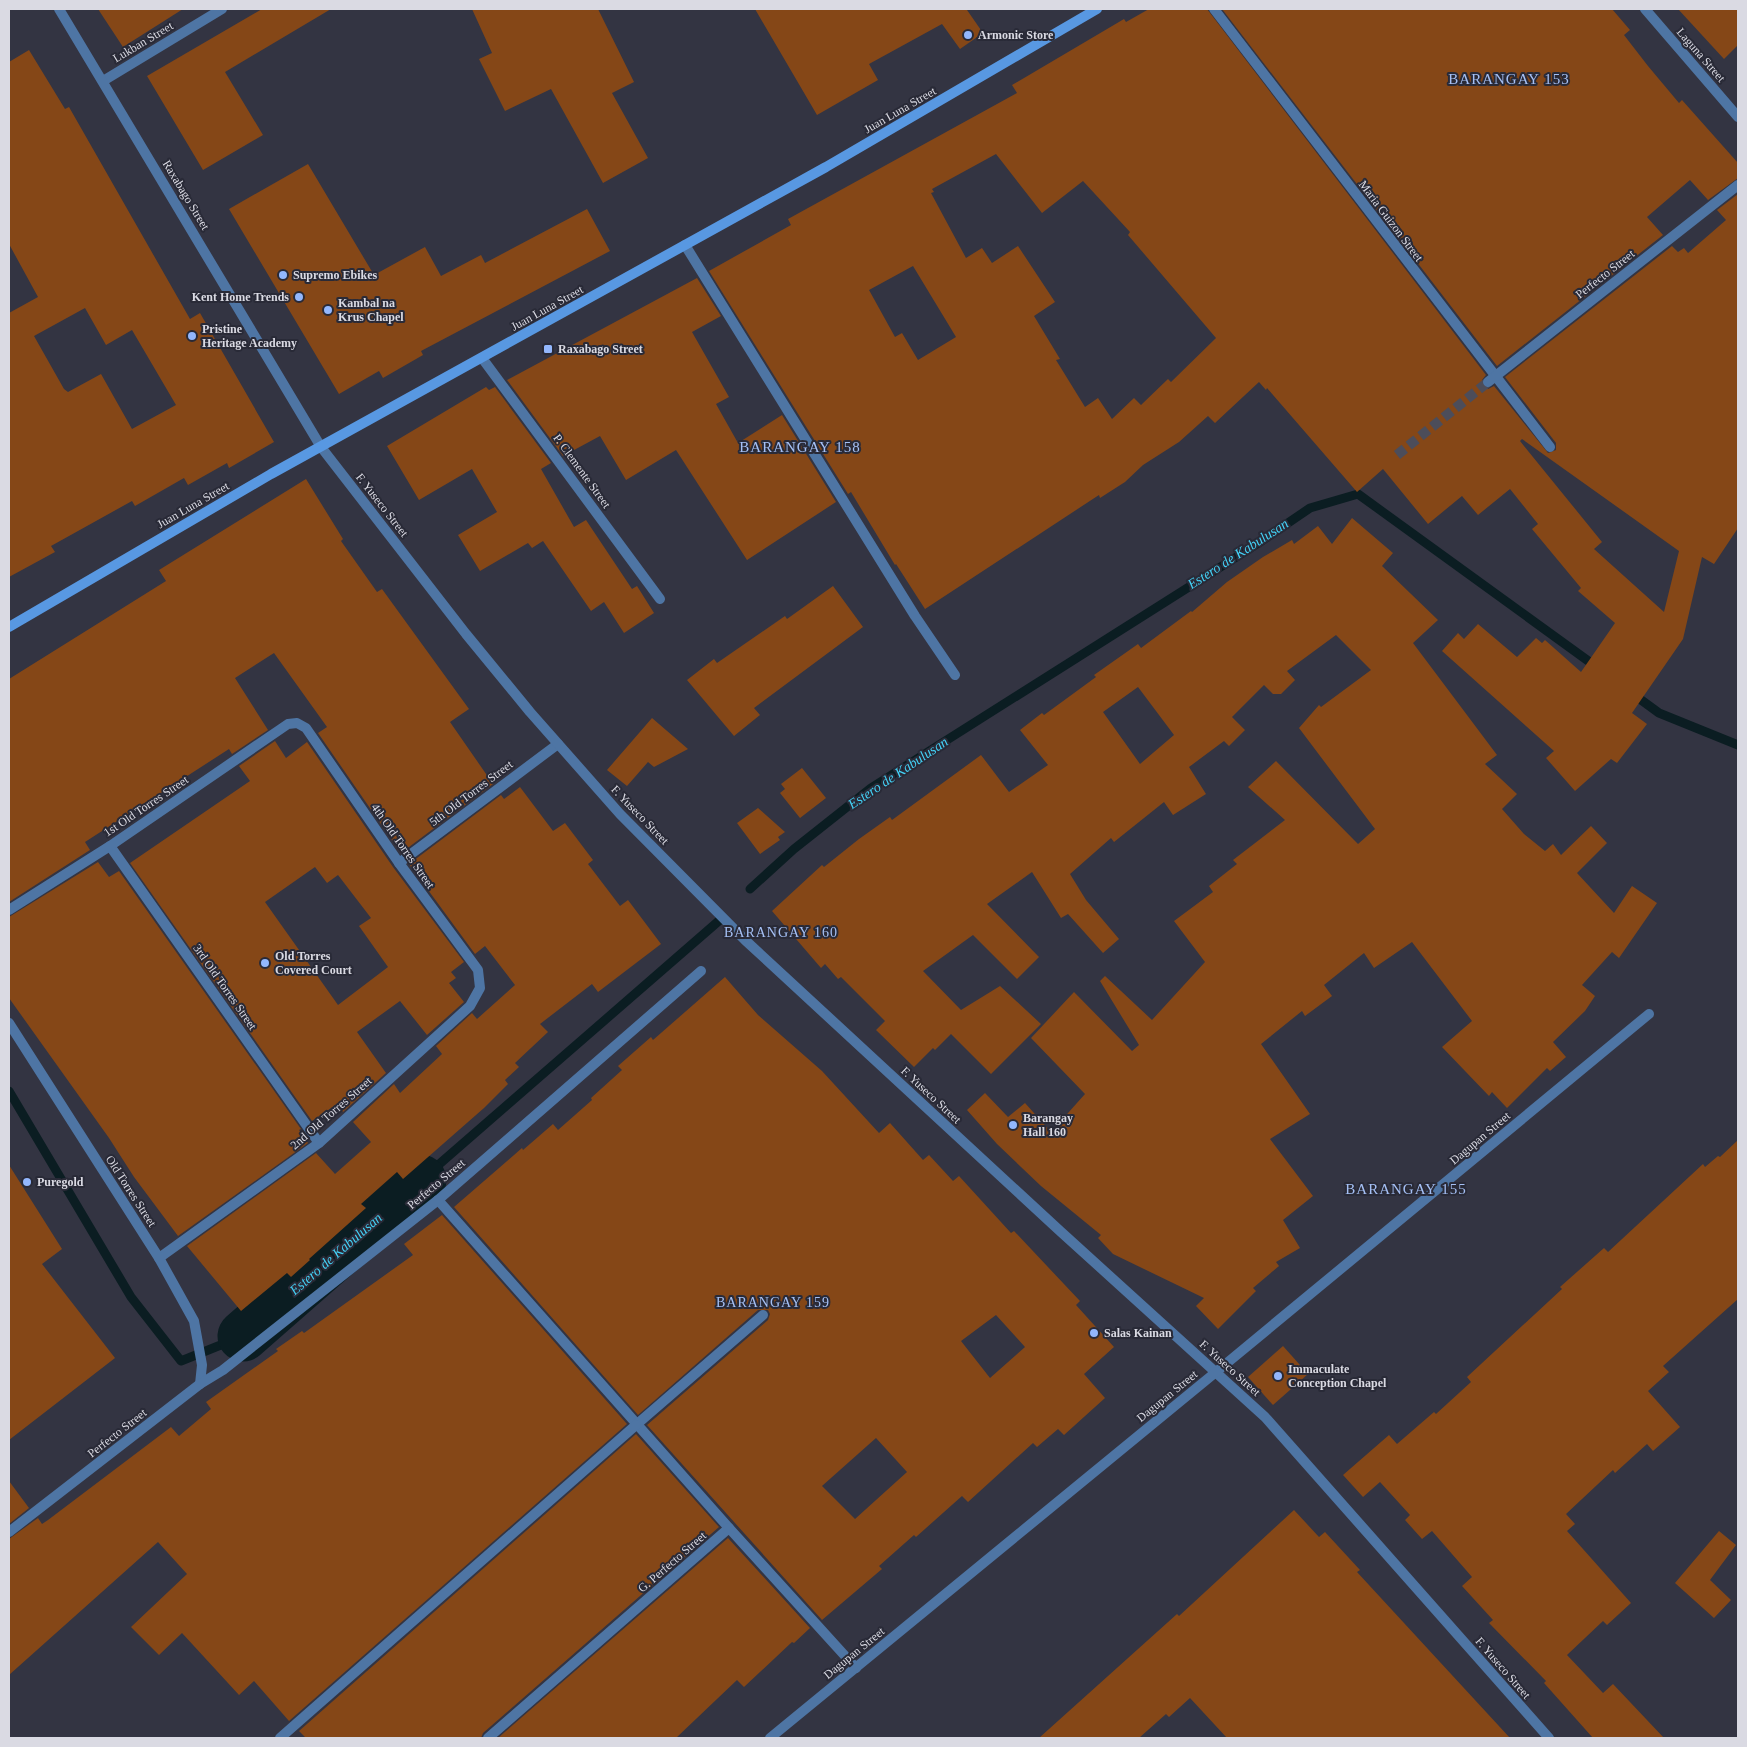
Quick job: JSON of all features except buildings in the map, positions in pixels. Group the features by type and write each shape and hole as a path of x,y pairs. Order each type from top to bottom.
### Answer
{"main road":[{"name":"Juan Luna Street","path":"9,627 321,447 835,162 1098,9"}],"street":[{"name":"Raxabago Street","path":"59,9 321,447"},
{"name":"Lukban Street","path":"103,81 222,9"},
{"name":"Maria Guizon Street","path":"1214,9 1491,379 1550,447"},
{"name":"Laguna Street","path":"1645,9 1738,117"},
{"name":"Perfecto Street","path":"1491,379 1738,185"},
{"path":"685,245 910,608 955,675"},
{"name":"P. Clemente Street","path":"482,358 660,599"},
{"name":"F. Yuseco Street","path":"321,447 466,634 558,744 620,814 745,940 1265,1418 1548,1738"},
{"name":"1st Old Torres Street","path":"9,910 110,846 288,724 297,723"},
{"name":"4th Old Torres Street","path":"297,723 306,728 399,863 478,970 480,988"},
{"name":"5th Old Torres Street","path":"399,863 558,744"},
{"name":"3rd Old Torres Street","path":"110,846 319,1143"},
{"name":"Perfecto Street","path":"9,1532 200,1384 223,1370 438,1200 701,971"},
{"name":"2nd Old Torres Street","path":"159,1258 319,1143 470,1006 480,988"},
{"name":"Dagupan Street","path":"770,1738 1649,1014"},
{"name":"Old Torres Street","path":"9,1023 159,1258 194,1321 202,1365 200,1384"},
{"path":"438,1200 636,1424 856,1668"},
{"path":"280,1738 636,1424 763,1315"},
{"name":"G. Perfecto Street","path":"488,1738 730,1528"}],"waterway":[{"name":"Estero de Kabulusan","path":"750,889 794,849 871,788 1260,542 1310,508 1358,494 1598,668"},
{"name":"Estero de Kabulusan","path":"1633,694 1659,713 1738,745"},
{"name":"Estero de Kabulusan","path":"421,1180 721,919"},
{"name":"Estero de Kabulusan","path":"9,1091 131,1297 181,1361 243,1336"},
{"name":"Estero de Kabulusan","path":"243,1336 421,1180"}],"tunnel":[{"path":"1397,455 1488,382"}],"place":[{"name":"Armonic Store","path":"968,35"},
{"name":"Supremo Ebikes","path":"283,275"},
{"name":"Kent Home Trends","path":"299,297"},
{"name":"Kambal na Krus Chapel","path":"328,310"},
{"name":"Pristine Heritage Academy","path":"192,336"},
{"name":"Raxabago Street","path":"548,349"},
{"name":"Old Torres Covered Court","path":"265,963"},
{"name":"Barangay Hall 160","path":"1013,1125"},
{"name":"Puregold","path":"27,1182"},
{"name":"Salas Kainan","path":"1094,1333"},
{"name":"Immaculate Conception Chapel","path":"1278,1376"}],"district":[{"name":"BARANGAY 153","path":"1509,79"},
{"name":"BARANGAY 158","path":"800,447"},
{"name":"BARANGAY 160","path":"781,932"},
{"name":"BARANGAY 155","path":"1406,1189"},
{"name":"BARANGAY 159","path":"773,1302"}]}
